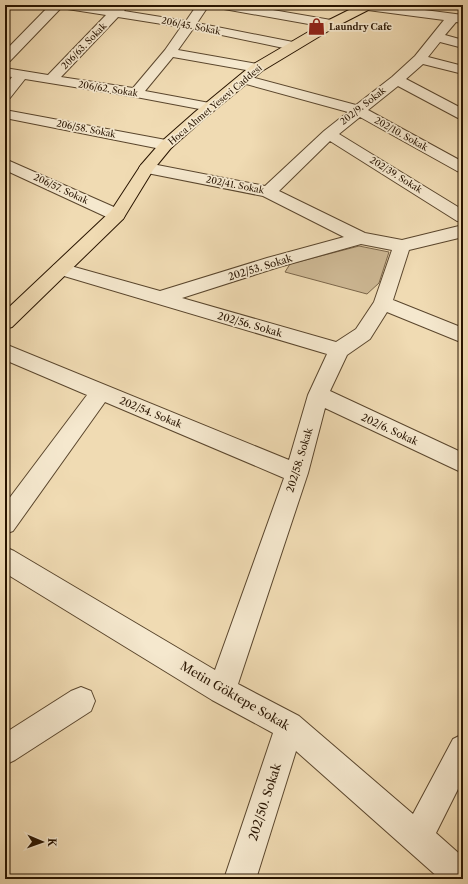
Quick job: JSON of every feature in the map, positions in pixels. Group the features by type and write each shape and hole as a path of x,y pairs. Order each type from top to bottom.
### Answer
{"main road":[{"name":"Hoca Ahmet Yesevi Caddesi","path":"5,322 117,215 147,168 166,145 257,68 331,24 365,6"}],"street":[{"path":"5,58 57,5"},
{"name":"206/45. Sokak","path":"64,5 120,9 293,46"},
{"path":"136,92 170,53 203,5"},
{"path":"224,5 331,24"},
{"path":"365,6 458,18"},
{"name":"206/63. Sokak","path":"51,80 120,9"},
{"name":"202/9. Sokak","path":"268,192 328,134 397,80 420,59 438,37 458,18"},
{"path":"438,37 463,44"},
{"path":"170,53 257,68"},
{"path":"420,59 463,70"},
{"name":"206/62. Sokak","path":"5,72 136,92 210,108"},
{"path":"5,95 21,75"},
{"name":"202/10. Sokak","path":"244,79 358,110 463,168"},
{"path":"397,80 463,115"},
{"name":"206/58. Sokak","path":"5,114 166,145"},
{"name":"202/39. Sokak","path":"328,134 463,216"},
{"name":"206/57. Sokak","path":"5,164 117,215"},
{"name":"202/41. Sokak","path":"147,168 268,192 361,238"},
{"name":"202/53. Sokak","path":"160,298 273,262 361,238 402,246 463,231"},
{"path":"339,350 362,334 383,303 402,246"},
{"path":"60,269 160,298"},
{"name":"202/56. Sokak","path":"160,298 339,350"},
{"path":"383,303 463,336"},
{"name":"202/58. Sokak","path":"222,690 297,473 318,395 339,350"},
{"name":"202/54. Sokak","path":"5,352 297,473"},
{"path":"5,523 101,392"},
{"name":"202/6. Sokak","path":"318,395 463,463"},
{"name":"Metin Göktepe Sokak","path":"5,559 222,690 289,726 463,878"},
{"path":"5,750 82,701"},
{"name":"202/50. Sokak","path":"240,879 289,726"},
{"path":"417,837 463,749"}],"shaded area":[{"path":"359,246 389,252 379,283 367,294 285,272 290,264"}],"place":[{"name":"Laundry Cafe","path":"316,27"}]}
